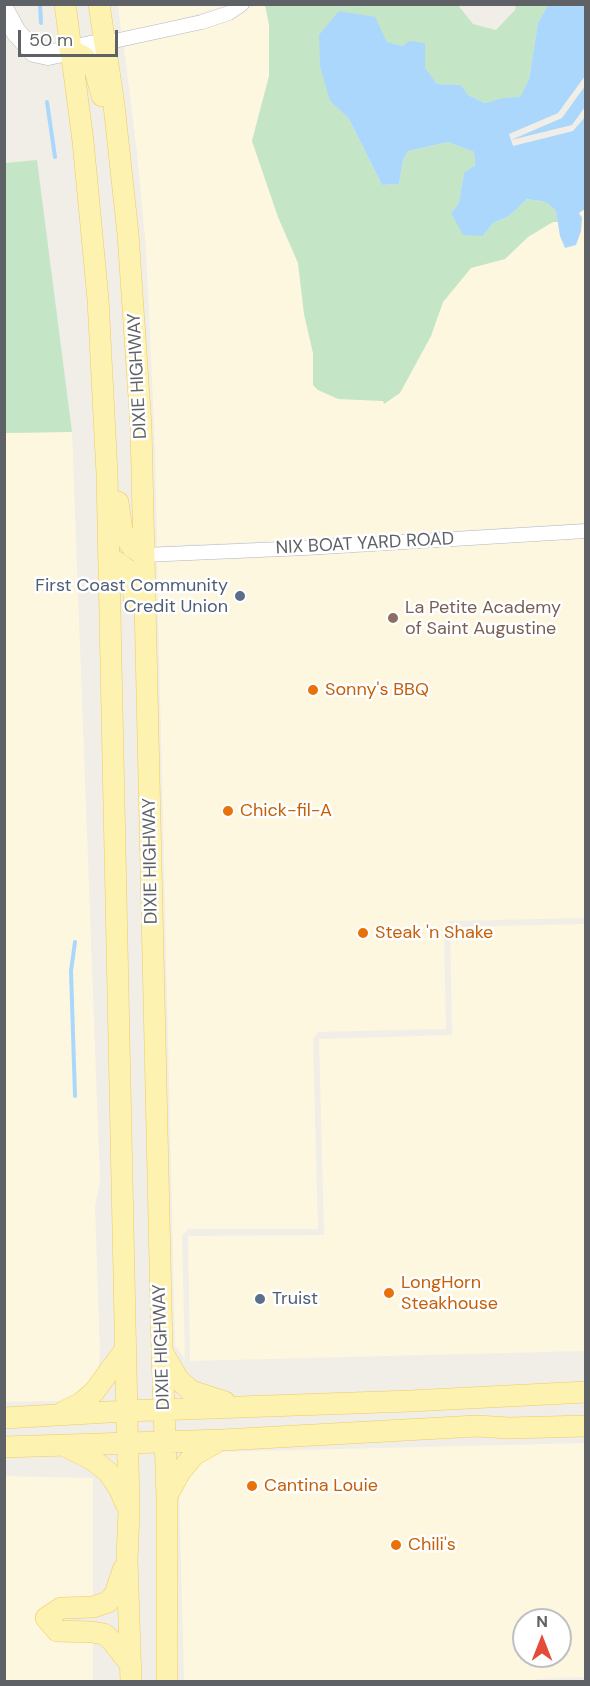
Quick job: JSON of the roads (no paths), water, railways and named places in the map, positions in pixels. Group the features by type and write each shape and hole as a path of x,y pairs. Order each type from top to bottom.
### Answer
{"main road":[{"name":"DIXIE HIGHWAY","path":"65,4 89,199 101,345 107,474 131,1673"},
{"name":"DIXIE HIGHWAY","path":"99,4 114,105 132,279 142,466 167,1497 166,1682"},
{"path":"70,50 84,57 95,70 103,100 118,230 130,428 133,450 142,466"},
{"path":"101,345 112,388 120,522 126,540 144,555"},
{"path":"108,593 112,572 117,562 127,556 144,555"},
{"path":"117,562 130,572 133,578 139,804 150,825"},
{"path":"50,1415 81,1403 94,1392 125,1350"},
{"path":"162,1350 168,1365 191,1391 243,1407"},
{"path":"4,1418 585,1392"},
{"path":"477,1426 477,1419 486,1408 529,1404 560,1393"},
{"path":"4,1447 223,1440 477,1426 508,1428 585,1426"},
{"path":"167,1497 180,1472 194,1455 223,1440"},
{"path":"64,1445 93,1460 108,1472 119,1488 129,1510"},
{"path":"127,1560 115,1594 108,1602 93,1607 61,1608 46,1618 57,1631 104,1634 112,1641 131,1673"}],"street":[{"path":"4,10 16,32 34,52 48,55 202,22 229,13 242,4"},
{"name":"NIX BOAT YARD ROAD","path":"144,555 585,531"}],"water":[{"path":"548,5 585,5 585,76 558,113 509,134 513,146 573,131 585,117 585,209 579,213 582,218 581,231 576,245 565,248 560,236 556,211 546,202 527,199 509,216 493,223 483,236 463,235 451,213 459,203 464,173 475,165 474,152 448,142 408,151 403,160 399,184 382,185 349,119 330,101 320,66 319,35 339,11 375,17 387,42 403,46 409,41 425,43 425,68 437,84 461,85 468,95 485,103 520,97 529,79 538,23"},
{"path":"585,86 585,107 572,125 511,140 562,118"}],"waterway":[{"path":"40,4 41,23"},
{"path":"47,102 55,157"},
{"path":"75,942 71,971 75,1096"}],"place":[{"name":"First Coast Community Credit Union","path":"240,596"},
{"name":"La Petite Academy of Saint Augustine","path":"393,618"},
{"name":"Sonny's BBQ","path":"313,690"},
{"name":"Chick-fil-A","path":"228,811"},
{"name":"Steak 'n Shake","path":"363,933"},
{"name":"LongHorn Steakhouse","path":"389,1293"},
{"name":"Truist","path":"260,1299"},
{"name":"Cantina Louie","path":"252,1486"},
{"name":"Chili's","path":"396,1545"}]}
